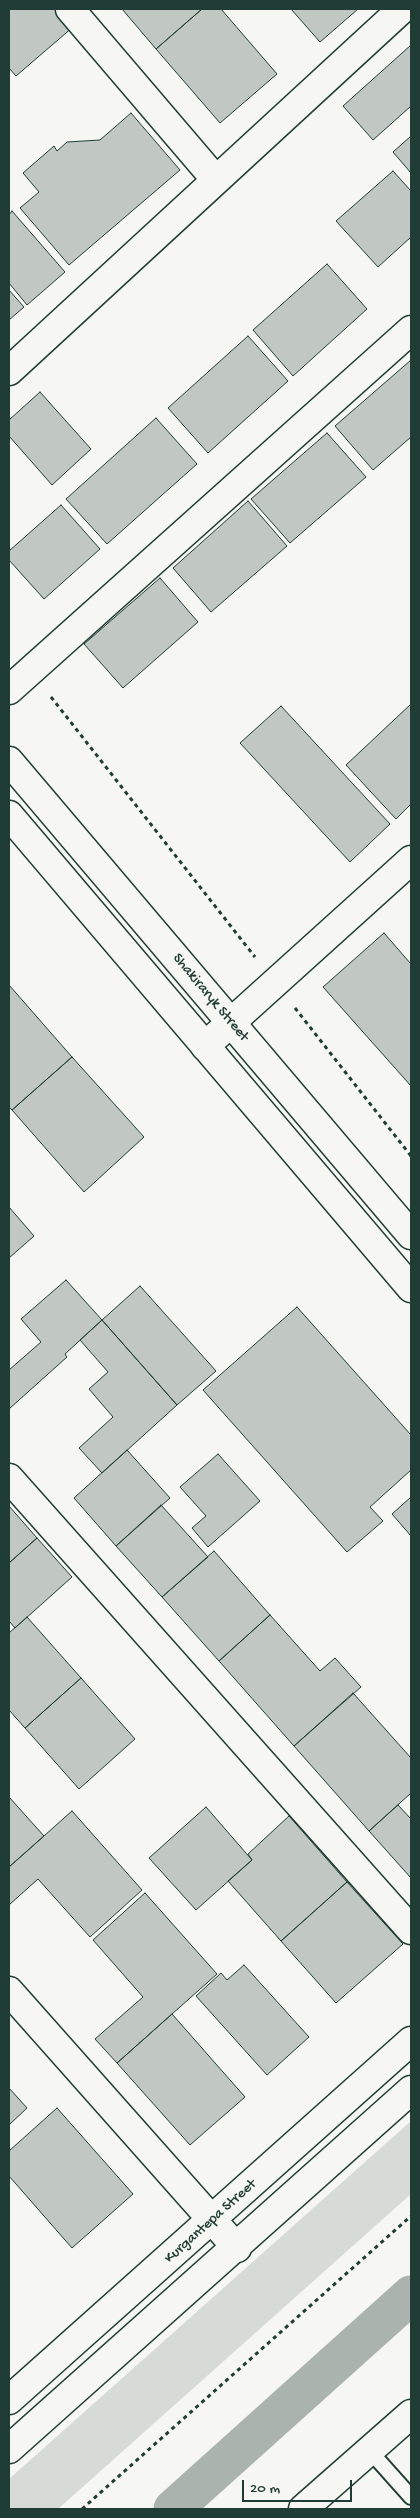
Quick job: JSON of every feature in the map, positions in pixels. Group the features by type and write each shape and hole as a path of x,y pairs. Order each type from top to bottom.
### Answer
{"street":[{"path":"70,9 216,180"},
{"path":"9,371 402,9"},
{"path":"9,690 411,330"},
{"name":"Shakiraryk Street","path":"9,761 411,1235"},
{"path":"9,815 411,1288"},
{"path":"205,1046 411,860"},
{"path":"9,1478 411,1930"},
{"path":"9,1991 237,2248"},
{"name":"Kurgantepa Street","path":"9,2400 411,2042"},
{"path":"9,2449 237,2248 411,2090"},
{"path":"303,2509 411,2414"}],"lane":[{"path":"370,2451 411,2497"}],"path":[{"path":"30,671 411,1156"},
{"path":"82,2509 411,2216"}],"shaded area":[{"path":"411,2121 411,2194 58,2509 9,2509 9,2479"}],"building":[{"path":"9,9 57,9 73,27 16,76 9,68"},
{"path":"122,9 202,9 156,49"},
{"path":"202,9 221,9 277,74 220,123 156,49"},
{"path":"291,9 358,9 320,42"},
{"path":"411,45 411,106 373,140 343,106"},
{"path":"131,113 180,170 69,265 20,208 39,192 23,173 54,146 57,151 67,142 100,140"},
{"path":"411,136 411,173 393,152"},
{"path":"393,171 411,191 411,237 378,267 336,221"},
{"path":"12,211 65,272 27,305 9,283 9,215"},
{"path":"327,264 367,309 293,376 253,330"},
{"path":"9,290 24,307 9,320"},
{"path":"248,336 288,381 208,453 168,408"},
{"path":"411,360 411,437 373,470 335,426"},
{"path":"40,392 91,449 52,485 9,436 9,420"},
{"path":"156,418 197,464 107,544 66,499"},
{"path":"327,433 366,477 290,543 251,499"},
{"path":"248,501 287,546 211,612 173,568"},
{"path":"61,505 100,549 44,599 9,560 9,551"},
{"path":"160,578 198,622 123,688 84,644"},
{"path":"411,704 411,804 396,819 346,765"},
{"path":"281,706 390,824 350,862 240,743"},
{"path":"384,933 411,964 411,1086 323,987"},
{"path":"9,985 72,1057 12,1110 9,1107"},
{"path":"72,1057 144,1137 84,1192 12,1110"},
{"path":"9,1207 34,1236 9,1258"},
{"path":"66,1280 102,1320 65,1354 67,1357 9,1409 9,1370 41,1342 21,1319"},
{"path":"140,1286 216,1371 177,1405 102,1320"},
{"path":"297,1307 411,1435 411,1470 370,1507 383,1521 347,1552 203,1390"},
{"path":"102,1320 177,1405 102,1473 79,1448 113,1417 89,1389 108,1372 80,1340"},
{"path":"127,1450 170,1498 116,1546 74,1498"},
{"path":"218,1454 260,1501 208,1547 192,1528 206,1516 180,1487"},
{"path":"411,1497 411,1536 392,1514"},
{"path":"161,1505 208,1557 162,1597 116,1546"},
{"path":"9,1506 37,1538 9,1563"},
{"path":"37,1538 72,1577 15,1628 9,1621 9,1563"},
{"path":"214,1551 270,1615 219,1661 162,1597"},
{"path":"270,1615 320,1671 335,1658 361,1687 294,1746 219,1661"},
{"path":"27,1617 81,1678 25,1728 9,1710 9,1633"},
{"path":"81,1678 135,1739 79,1789 25,1728"},
{"path":"353,1693 411,1758 411,1793 369,1831 294,1746"},
{"path":"9,1797 44,1836 9,1867"},
{"path":"398,1805 411,1819 411,1878 369,1831"},
{"path":"206,1807 252,1860 196,1910 149,1858"},
{"path":"72,1811 142,1890 90,1937 38,1879 9,1905 9,1867"},
{"path":"289,1816 347,1882 281,1941 228,1881 252,1860 248,1854"},
{"path":"347,1882 403,1944 336,2003 281,1941"},
{"path":"145,1893 217,1974 117,2063 95,2039 143,1997 93,1940"},
{"path":"244,1965 309,2037 267,2075 196,1996 221,1973 227,1980"},
{"path":"172,2014 245,2097 190,2145 117,2063"},
{"path":"9,2088 27,2108 9,2125"},
{"path":"57,2108 133,2194 72,2248 9,2176 9,2151"}],"waterway":[{"path":"173,2509 411,2295"}]}
